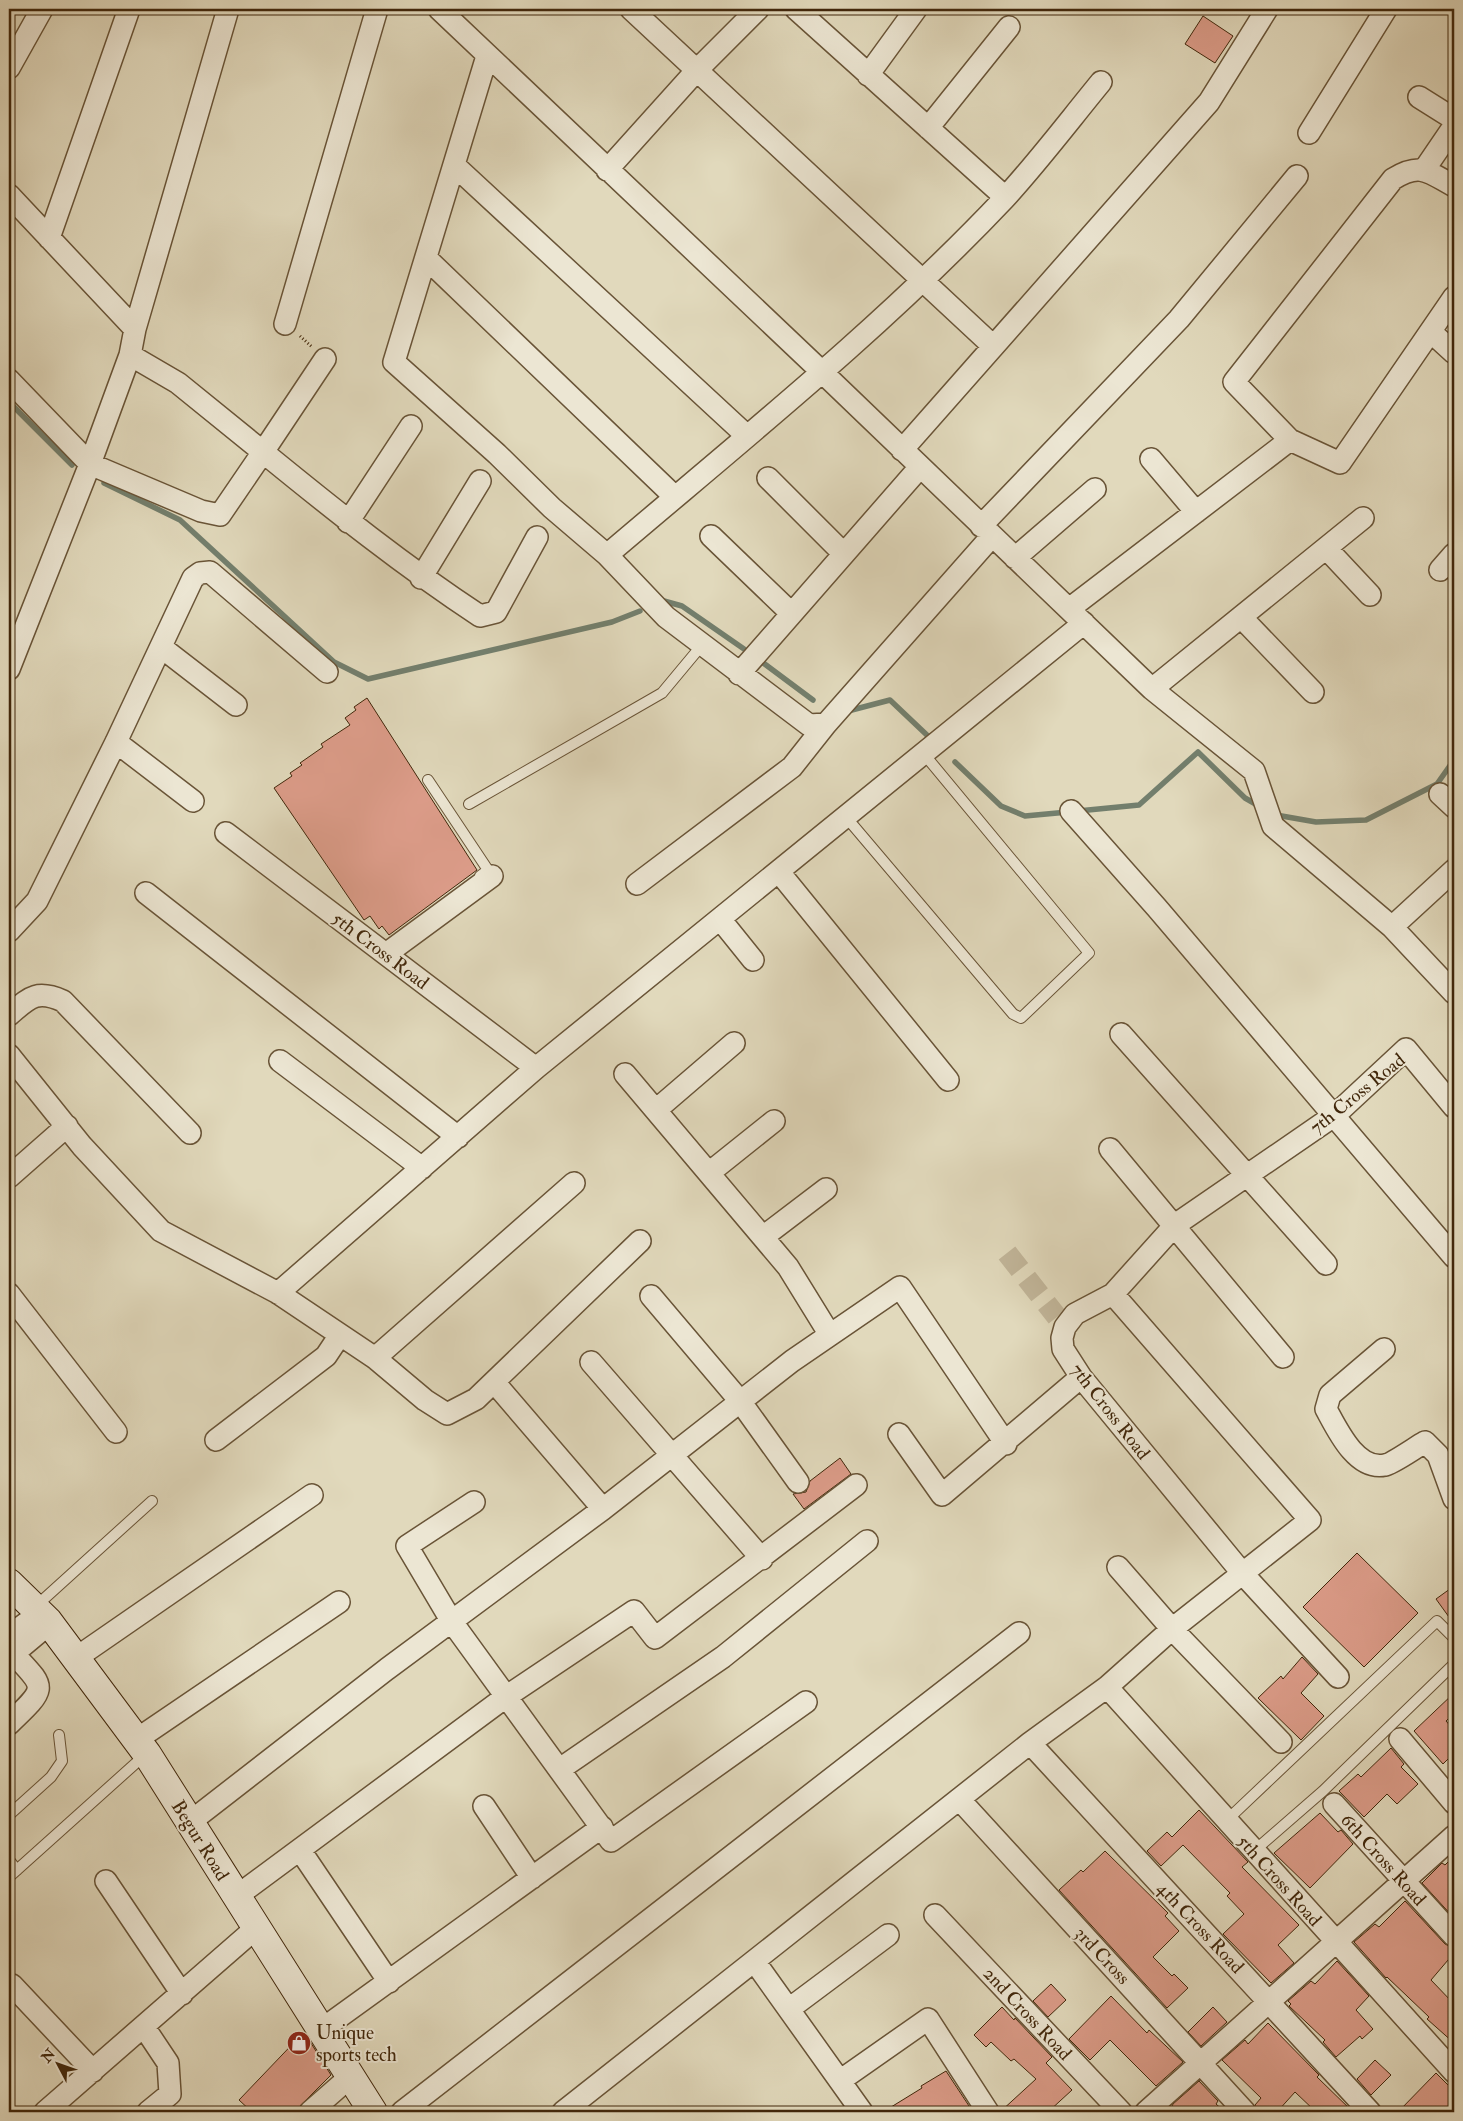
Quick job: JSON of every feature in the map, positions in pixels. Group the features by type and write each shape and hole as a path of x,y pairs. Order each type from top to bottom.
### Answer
{"main road":[{"name":"Begur Road","path":"9,1584 41,1614 76,1658 141,1747 373,2112"}],"street":[{"path":"9,68 42,9"},
{"path":"49,238 129,9"},
{"path":"9,669 90,464 130,356 135,330 228,9"},
{"path":"285,324 377,9"},
{"path":"439,9 822,372 1152,689 1254,771 1273,826 1392,927 1452,988"},
{"path":"631,9 993,346"},
{"path":"607,170 697,70 758,9"},
{"path":"796,9 1005,198"},
{"path":"868,75 916,9"},
{"path":"902,450 1209,102 1267,9"},
{"path":"1309,133 1386,9"},
{"path":"928,128 1009,27"},
{"path":"487,56 394,362 496,454 552,508 607,555 666,617 809,725 826,724"},
{"path":"607,555 822,372 924,280 1005,198 1101,82"},
{"path":"1418,97 1454,119"},
{"path":"1424,170 1454,126"},
{"path":"454,165 747,436"},
{"path":"1454,186 1424,170 1408,170 1394,179 1234,382 1290,440 1340,463 1454,297"},
{"path":"636,884 792,767 987,531 1179,318 1297,176"},
{"path":"9,195 135,330"},
{"path":"426,258 675,497"},
{"path":"1431,332 1454,353"},
{"path":"130,356 178,383 348,522 421,578 480,616 496,612 537,537"},
{"path":"9,380 90,464 201,511 220,515 325,359"},
{"path":"348,522 411,426"},
{"path":"278,1293 536,1068 924,754 1196,512 1290,440"},
{"path":"1151,459 1196,512"},
{"path":"739,674 920,467"},
{"path":"768,478 844,553"},
{"path":"421,578 480,481"},
{"path":"1014,558 1096,489"},
{"path":"1152,689 1363,518"},
{"path":"711,536 791,613"},
{"path":"1326,548 1370,596"},
{"path":"1440,570 1454,554"},
{"path":"9,931 37,901 116,742 194,578 200,573 210,572 327,672"},
{"path":"1241,617 1314,692"},
{"path":"161,647 236,705"},
{"path":"116,742 193,801"},
{"path":"1070,811 1157,908 1454,1257"},
{"name":"5th Cross Road","path":"226,833 536,1068"},
{"path":"1392,927 1454,870"},
{"path":"779,872 948,1080"},
{"path":"386,954 442,912 465,890 492,876"},
{"path":"146,893 458,1137"},
{"path":"720,919 753,960"},
{"path":"9,1015 35,996 50,996 62,1001 190,1133"},
{"path":"1121,1034 1326,1264"},
{"path":"656,1110 734,1042"},
{"name":"7th Cross Road","path":"1338,1677 1243,1574 1081,1377 1063,1349 1061,1322 1113,1294 1175,1225 1335,1115 1406,1049 1454,1107"},
{"path":"9,1055 67,1126 161,1230 278,1293 374,1358 425,1400 447,1414 476,1399 640,1241"},
{"path":"280,1061 422,1168"},
{"path":"625,1074 788,1267 830,1335"},
{"path":"709,1173 774,1121"},
{"path":"9,1177 67,1126"},
{"path":"1110,1149 1175,1225 1282,1357"},
{"path":"374,1358 574,1182"},
{"path":"763,1237 826,1188"},
{"path":"190,1822 603,1509 671,1453 792,1361 900,1288 1006,1444"},
{"path":"9,1294 116,1432"},
{"path":"563,2112 755,1962 1030,1742 1107,1687 1172,1629 1310,1520 1272,1474 1113,1294"},
{"path":"651,1296 740,1401 798,1482"},
{"path":"216,1440 326,1356 340,1335"},
{"path":"1384,1348 1330,1395 1326,1409 1342,1438 1358,1457 1371,1464 1385,1466 1426,1442 1438,1455 1454,1499"},
{"path":"591,1362 762,1559"},
{"path":"900,1434 942,1495 1006,1444 1081,1377"},
{"path":"494,1382 603,1509"},
{"path":"237,1896 508,1696 634,1611 655,1638 762,1559 856,1485"},
{"path":"76,1658 312,1495"},
{"path":"474,1502 407,1546 452,1622 508,1696 611,1841 806,1702"},
{"path":"560,1769 723,1657 867,1541"},
{"path":"1118,1567 1172,1629 1281,1742"},
{"path":"141,1747 339,1602"},
{"path":"9,1724 36,1699 39,1688 35,1677 10,1646 41,1614"},
{"path":"402,2112 1019,1632"},
{"name":"5th Cross Road","path":"1107,1687 1454,2072"},
{"path":"1400,1739 1454,1803"},
{"name":"4th Cross Road","path":"1030,1742 1370,2112"},
{"name":"3rd Cross","path":"959,1799 1245,2112"},
{"name":"6th Cross Road","path":"1334,1804 1454,1936"},
{"path":"484,1806 532,1878"},
{"path":"321,2030 602,1827"},
{"path":"1146,2112 1454,1836"},
{"path":"300,1850 389,1982"},
{"path":"106,1881 182,1994"},
{"name":"2nd Cross Road","path":"935,1915 1122,2112"},
{"path":"45,2112 256,1928"},
{"path":"789,2009 888,1935"},
{"path":"755,1962 862,2112"},
{"path":"12,1985 93,2071"},
{"path":"841,2080 928,2019 988,2112"},
{"path":"144,2027 168,2063 170,2094 148,2112"},
{"path":"310,2112 350,2076"}],"lane":[{"path":"469,804 662,693 702,645"},
{"path":"846,817 1013,1014 1021,1018 1088,953 924,754"},
{"path":"428,780 488,870 465,890"},
{"path":"41,1614 152,1501"},
{"path":"1226,1821 1437,1621 1454,1638"},
{"path":"1254,1851 1323,1791 1454,1664"},
{"path":"9,1815 51,1777 62,1761 58,1735"},
{"path":"9,1860 13,1873 141,1747"}],"path":[{"path":"285,324 325,359"}],"building":[{"path":"1203,16 1233,36 1215,63 1185,44"},
{"path":"367,698 477,870 389,935 382,926 379,929 370,916 364,920 274,788 292,776 290,773 302,765 300,763 323,747 321,744 350,725 345,718 356,710 354,707"},
{"path":"840,1458 851,1474 804,1509 793,1494 806,1492 810,1481"},
{"path":"1357,1553 1418,1613 1364,1667 1303,1607"},
{"path":"1454,1586 1454,1624 1436,1599"},
{"path":"1302,1657 1318,1674 1301,1693 1324,1716 1301,1740 1258,1698 1281,1676 1283,1679"},
{"path":"1454,1693 1454,1713 1446,1721 1454,1730 1454,1753 1443,1764 1414,1731"},
{"path":"1391,1748 1404,1764 1401,1767 1418,1784 1397,1804 1387,1794 1364,1817 1339,1791 1358,1774 1361,1777"},
{"path":"1199,1810 1248,1862 1242,1867 1299,1925 1278,1945 1294,1963 1271,1983 1223,1934 1244,1914 1227,1896 1230,1893 1183,1845 1161,1866 1147,1851 1167,1832 1172,1837"},
{"path":"1320,1813 1338,1832 1341,1830 1353,1844 1310,1888 1274,1853"},
{"path":"1105,1851 1168,1913 1165,1916 1179,1931 1153,1957 1172,1976 1174,1974 1188,1988 1167,2008 1059,1890 1081,1870 1083,1872"},
{"path":"1454,1856 1454,1918 1422,1883 1442,1863 1445,1865"},
{"path":"1405,1901 1445,1944 1454,1948 1454,1953 1431,1980 1454,2004 1454,2043 1427,2019 1429,2017 1386,1978 1354,1942 1375,1924 1379,1927"},
{"path":"1337,1961 1369,1996 1356,2010 1373,2029 1362,2039 1360,2036 1336,2057 1323,2042 1325,2040 1289,2006 1291,2004 1288,2001 1311,1981 1315,1984"},
{"path":"1051,1984 1066,2000 1048,2017 1033,2001"},
{"path":"1111,1996 1147,2033 1149,2030 1183,2062 1156,2086 1110,2040 1090,2060 1069,2039"},
{"path":"1002,2007 1052,2057 1046,2063 1072,2090 1048,2112 1000,2112 1036,2079 1014,2059 1011,2061 991,2042 986,2047 974,2035"},
{"path":"1213,2007 1227,2022 1201,2046 1188,2032"},
{"path":"1268,2023 1319,2075 1317,2077 1353,2112 1316,2112 1295,2092 1277,2112 1257,2112 1255,2105 1261,2098 1222,2060 1245,2040 1248,2044"},
{"path":"304,2032 331,2075 294,2112 252,2112 239,2100"},
{"path":"1375,2060 1391,2075 1371,2095 1357,2079"},
{"path":"946,2071 973,2112 883,2112 922,2088 921,2086"},
{"path":"1436,2073 1454,2091 1454,2112 1398,2112"},
{"path":"1199,2081 1218,2101 1216,2104 1225,2112 1169,2112 1173,2104"}],"waterway":[{"path":"9,402 72,465"},
{"path":"104,483 180,520 334,662 368,679 612,622 640,611"},
{"path":"664,601 682,606 744,649"},
{"path":"762,662 813,700"},
{"path":"848,711 890,700 929,737"},
{"path":"1078,811 1139,805 1198,752 1245,798 1259,806"},
{"path":"1276,815 1316,822 1366,820 1437,784 1454,760"},
{"path":"955,762 1001,806 1025,816 1068,812"}],"tunnel":[{"path":"1007,1253 1057,1317"}],"place":[{"name":"Unique sports tech","path":"299,2043"}]}
